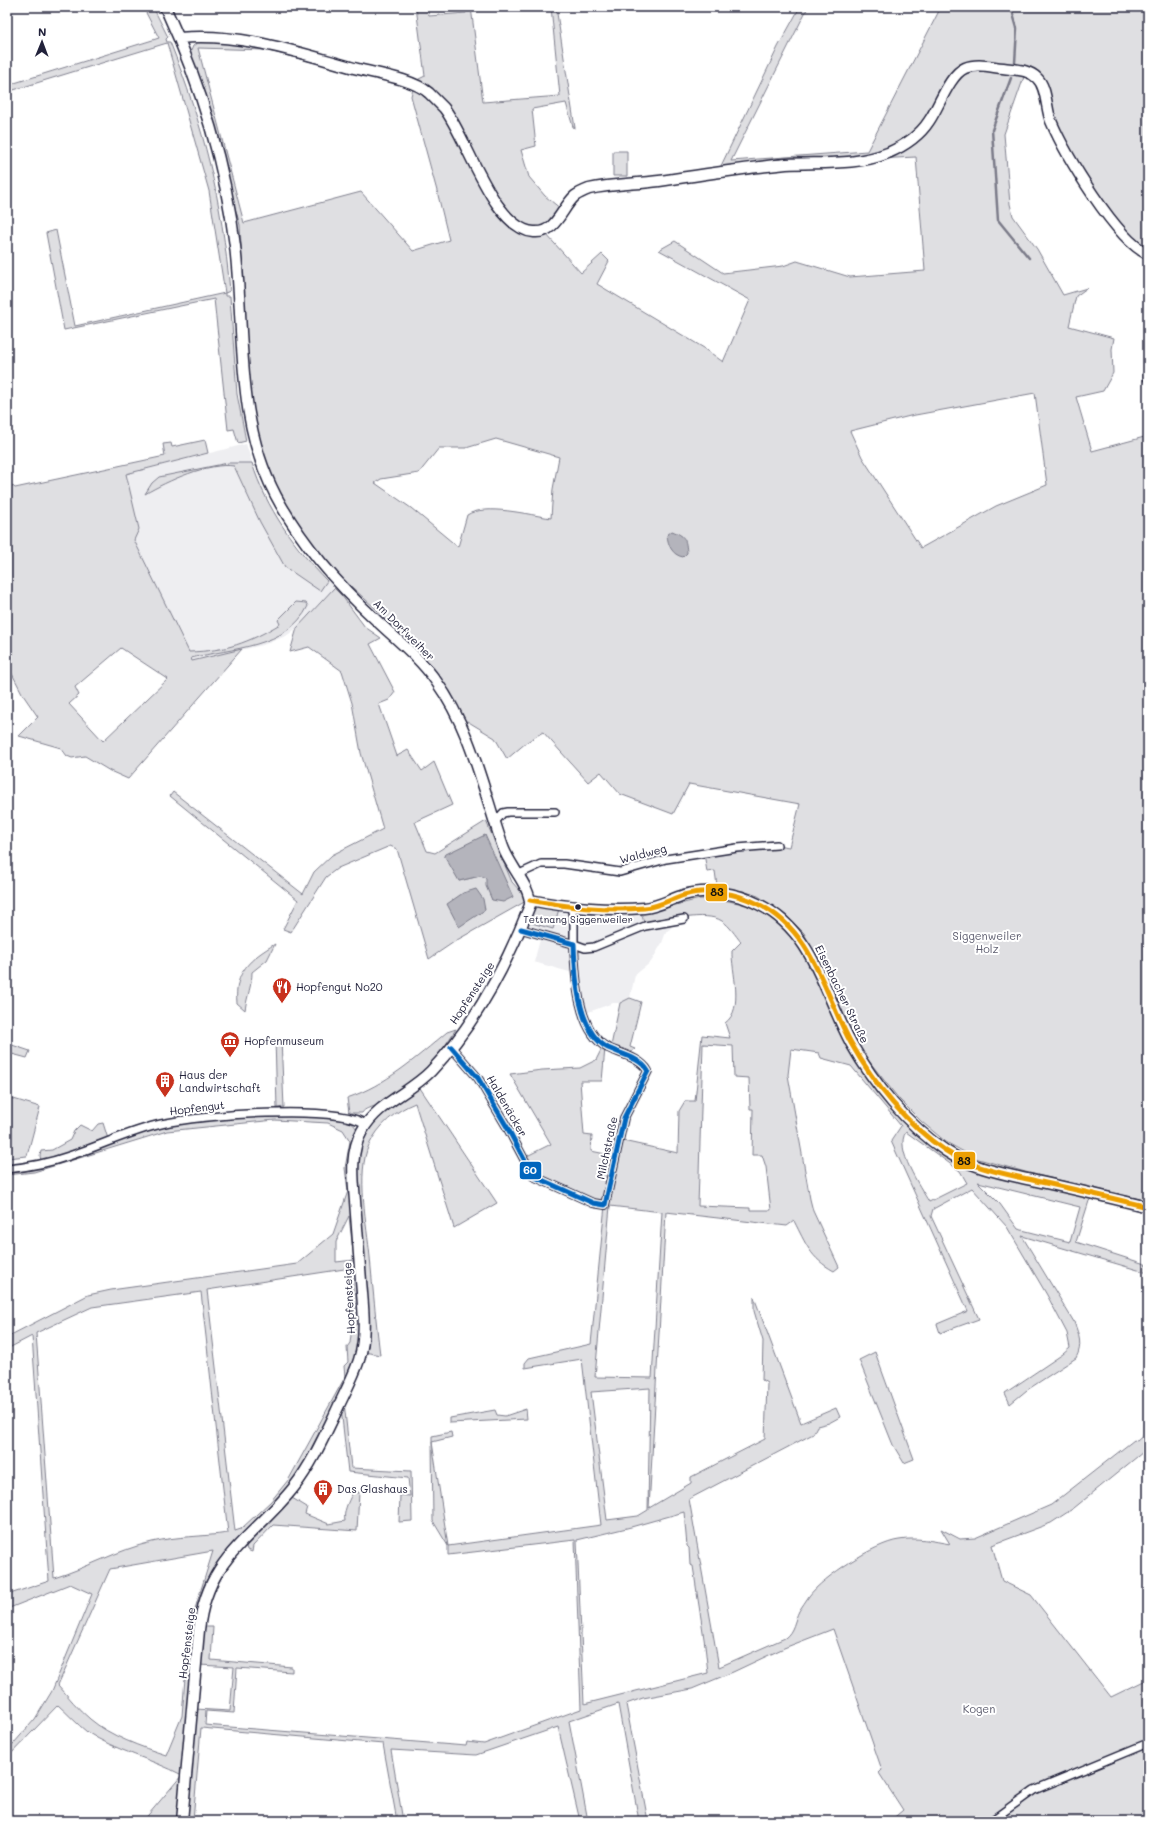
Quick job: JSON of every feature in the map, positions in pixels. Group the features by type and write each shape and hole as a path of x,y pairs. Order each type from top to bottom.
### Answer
{"street":[{"name":"Am Dorfweiher","path":"165,7 179,38 209,119 222,167 228,198 237,268 246,397 253,440 261,466 287,516 305,542 330,573 375,619 412,652 437,683 470,744 505,853 528,891 530,900"},
{"path":"179,38 192,37 231,39 280,46 421,87 444,109 500,210 523,229 534,232 548,229 575,196 589,189 771,166 858,161 880,155 902,146 922,130 934,114 949,85 962,70 978,66 1021,70 1040,81 1050,119 1060,139 1079,173 1113,223 1133,245 1148,254"},
{"path":"1148,364 1148,378"},
{"path":"495,822 503,813 508,812 556,812"},
{"name":"Waldweg","path":"517,875 541,864 564,864 620,872 666,859 737,848 777,845"},
{"name":"Eisenbacher Straße","path":"530,900 572,905 646,908 686,894 714,892 738,896 758,904 778,916 794,930 810,954 839,1019 864,1065 898,1108 937,1144 961,1159 994,1171 1148,1207"},
{"name":"Hopfensteige","path":"182,1821 200,1622 208,1592 216,1575 233,1550 281,1502 302,1476 322,1441 360,1357 363,1340 363,1318 353,1166 359,1138 366,1124 375,1114 430,1072 451,1046 499,976 530,905 530,900"},
{"path":"572,905 574,944"},
{"path":"520,929 584,948 594,947 645,926 684,919"},
{"name":"Milchstraße","path":"574,944 577,994 594,1035 606,1047 631,1058 645,1066 648,1070 624,1118 605,1205"},
{"name":"Haldenäcker","path":"451,1046 478,1078 507,1127 532,1176 593,1203 605,1205"},
{"name":"Hopfengut","path":"7,1169 35,1165 68,1156 153,1126 176,1122 229,1116 303,1113 360,1120 366,1124"},
{"path":"991,1821 1034,1790 1148,1743"}],"shaded area":[{"path":"246,444 254,468 269,502 291,540 334,588 297,628 286,636 263,645 192,661 134,540 126,474"},
{"path":"672,531 682,536 685,541 687,553 683,557 673,552 668,542 667,535"},
{"path":"485,835 513,897 503,902 492,900 486,886 486,878 480,876 459,881 444,855"},
{"path":"476,889 483,899 485,910 459,927 447,904 463,893"},
{"path":"532,905 641,912 670,920 671,928 666,932 662,943 651,962 635,975 630,998 620,1003 613,1003 583,1014 573,973 534,962 541,936 523,929"}],"green space":[{"path":"143,7 153,7 168,37 166,39 167,42 170,42 182,73 202,134 210,164 227,258 230,291 225,293 209,191 167,43 7,92 7,76 8,85 159,38"},
{"name":"Siggenweiler Holz","path":"416,7 427,7 429,16 466,13 465,7 471,7 483,102 560,96 551,7 556,7 575,128 573,127 566,103 532,109 536,146 521,150 529,177 545,196 561,209 546,234 581,273 602,254 609,261 597,284 704,348 723,362 750,300 659,250 675,241 723,273 783,266 797,261 850,277 925,271 916,157 877,159 910,143 959,77 973,69 1025,74 1004,134 1010,204 1013,216 1037,249 1063,295 1087,288 1076,296 1069,326 1114,338 1112,349 1113,373 1103,391 1076,397 1092,451 1148,436 1148,1201 1029,1173 975,1158 946,1142 922,1122 899,1099 857,1046 804,933 786,915 758,896 743,891 717,886 715,871 707,872 704,853 777,845 789,847 800,804 689,784 673,814 620,794 601,772 588,782 543,732 527,742 507,759 495,738 467,721 463,723 422,657 376,609 332,569 306,535 278,494 250,416 240,225 190,53 193,46 198,42 218,42 275,48 326,62 328,66 265,50 198,48 244,223 361,192 413,251 449,240 411,96 415,81 425,76","holes":["1035,393 1047,485 996,506 921,548 862,457 850,431 910,416","496,439 559,457 553,489 551,518 496,510 475,512 467,515 458,547 411,508 375,483 381,479 419,473 439,448 466,448"]},
{"path":"800,7 808,7 731,161 867,151 941,7 1148,7 1148,251 1117,223 1089,182 1057,128 1041,76 969,63 917,131 899,144 865,156 719,170 778,47"},
{"path":"613,151 627,151 627,176 613,176"},
{"path":"56,230 75,326 225,293 225,296 230,296 237,394 246,441 238,443 234,429 228,430 214,299 64,330 46,233"},
{"path":"205,440 208,453 126,474 139,529 134,540 189,652 226,648 247,641 280,624 278,620 296,602 306,603 308,606 299,620 287,630 273,638 257,644 191,658 192,661 242,649 128,779 110,771 85,756 72,758 67,756 61,748 19,736 38,717 23,695 7,664 7,481 15,488 165,456 163,444 171,443 172,447","holes":["121,648 168,679 103,741 69,704 79,695 75,687"]},
{"path":"228,463 252,463 265,496 273,511 293,541 327,581 320,591 285,567 260,522 234,466 213,467 188,474 176,478 145,494 152,483 159,477"},
{"path":"334,588 342,596 365,627 381,638 370,644 395,692 389,700 379,704 397,756 408,750 422,771 434,762 452,805 415,822 427,851 435,853 486,821 512,882 528,900 457,940 429,959 397,849 390,846 338,868 326,877 291,932 283,929 298,900 170,796 173,792 303,894 314,872 332,855 383,829 361,753 352,703 342,671 309,647 290,652 297,628","holes":["485,835 492,900 486,878 480,876 459,881"]},
{"name":"Kogen","path":"700,899 718,899 749,905 761,910 781,923 801,946 847,1046 863,1070 927,1143 1008,1179 1092,1198 1089,1201 1076,1242 1148,1265 1148,1273 1022,1236 1074,1322 1080,1344 1076,1358 1027,1390 1010,1404 1005,1393 1070,1348 1067,1333 1047,1295 1007,1227 972,1188 933,1209 931,1216 979,1319 940,1333 937,1324 968,1311 891,1141 901,1126 851,1066 821,1058 819,1053 791,1049 788,1075 810,1199 813,1211 839,1267 834,1271 814,1256 794,1221 787,1226 666,1212 649,1508 691,1483 691,1477 765,1439 767,1383 762,1380 763,1341 754,1311 754,1297 801,1423 836,1408 840,1417 829,1423 817,1426 813,1434 689,1499 719,1667 785,1638 792,1629 799,1611 816,1588 837,1571 864,1554 889,1542 905,1539 950,1544 941,1529 960,1539 975,1538 1051,1505 1134,1440 1137,1441 1148,1431 1148,1448 1074,1508 1051,1523 992,1545 1002,1581 1031,1595 1111,1697 1148,1679 1148,1739 1134,1746 1148,1746 1148,1821 890,1821 903,1810 879,1773 882,1770 833,1629 784,1648 692,1689 643,1698 626,1704 648,1821 639,1821 618,1704 569,1721 588,1821 580,1821 558,1727 476,1755 391,1750 403,1821 397,1821 383,1744 201,1728 193,1821 187,1821 195,1709 230,1711 234,1667 199,1665 202,1627 213,1627 211,1660 292,1667 292,1672 237,1668 234,1713 206,1711 205,1725 466,1746 467,1742 484,1744 581,1709 575,1540 448,1555 448,1546 601,1525 582,1359 525,1368 525,1363 529,1358 591,1344 605,1205 535,1178 523,1158 551,1144 510,1074 542,1070 580,1068 596,1060 602,1048 605,1048 602,1081 580,1081 584,1135 592,1136 591,1151 615,1156 618,1140 678,1153 679,1111 685,1101 695,1101 702,1035 730,1038 725,1023 731,1017 736,999 732,951 741,942 728,925 715,918 684,918 645,926 641,912","holes":["703,1044 733,1046 734,1077 749,1078 750,1109 753,1109 752,1155 762,1155 766,1167 771,1210 698,1206","906,1132 960,1171 967,1183 929,1202 910,1167 903,1148 903,1139","978,1182 1080,1207 1070,1242 1018,1229 1000,1204","610,1206 662,1212 652,1378 595,1377","650,1388 648,1510 638,1516 607,1520 591,1392","684,1512 687,1546 689,1548 690,1565 693,1566 708,1673 584,1704 577,1540"]},
{"path":"537,906 559,909 553,929 528,922 533,909"},
{"path":"275,944 267,960 252,972 245,1010 237,1003 238,983 241,975 251,961"},
{"path":"630,998 641,1002 630,1047 635,1049 629,1054 611,1046 620,1003"},
{"path":"456,1029 437,1057 419,1077 384,1101 366,1109 362,1113 349,1113 347,1098 375,1086 388,1078 412,1061 447,1032"},
{"path":"275,1039 281,1039 284,1107 277,1108"},
{"path":"7,1041 12,1043 12,1045 30,1051 27,1058 12,1054 7,1069"},
{"path":"418,1085 497,1203 454,1228 415,1103 394,1115 378,1131 369,1145 365,1157 363,1185 380,1355 364,1352 357,1179 359,1148 366,1131 372,1123 386,1109"},
{"path":"7,1097 40,1107 27,1156 7,1158"},
{"path":"316,1115 339,1118 348,1121 352,1123 358,1133 353,1150 359,1336 356,1350 348,1377 295,1478 279,1499 230,1548 221,1559 208,1584 178,1821 143,1821 182,1775 98,1739 83,1729 58,1705 7,1758 7,1751 35,1719 52,1691 92,1594 70,1584 7,1609 7,1595 49,1581 32,1336 7,1349 7,1337 88,1295 111,1290 297,1264 333,1234 348,1191 345,1168 350,1141 343,1130 328,1123 275,1120 167,1131 34,1172 7,1175 7,1171 159,1126 257,1116","holes":["349,1216 354,1260 336,1262 336,1242","351,1268 356,1321 354,1323 354,1331 351,1335 350,1343 347,1347 348,1362 344,1366 345,1377 289,1479 271,1501 241,1529 235,1531 207,1290","201,1292 228,1533 171,1539 139,1545 54,1578 36,1333 92,1307","213,1551 194,1612 187,1653 182,1716 166,1755 116,1736 107,1731 81,1711 58,1685 110,1569"]},
{"path":"103,1123 108,1139 64,1156 41,1161 41,1151 52,1150 70,1140 74,1131 80,1125 92,1131 98,1124"},
{"path":"875,1352 914,1459 904,1463 893,1445 859,1360"},
{"path":"344,1402 351,1468 411,1471 412,1521 399,1522 400,1495 410,1496 408,1478 348,1472 341,1408"},
{"path":"526,1409 527,1419 450,1423 450,1418 495,1410 497,1415 505,1416"},
{"path":"451,1432 452,1437 432,1442 432,1436"},
{"path":"432,1442 448,1546 433,1521"},
{"path":"359,1492 357,1531 273,1525 253,1546 252,1552 247,1550 246,1546 250,1539 292,1498 307,1507 305,1514 329,1524 345,1521 345,1511 350,1497 352,1494"}],"waterway":[{"path":"1011,7 1017,28 1015,63"},
{"path":"1011,78 992,130 998,220 1029,258"}],"transit line":[{"name":"83","path":"530,900 557,905 616,909 644,908 684,895 702,892 731,894 750,900 777,916 792,930 805,947 815,965 851,1043 870,1074 892,1103 932,1141 956,1157 978,1167 1148,1207"},
{"name":"60","path":"451,1047 478,1078 507,1127 533,1176 593,1203 605,1205 624,1118 648,1071 636,1060 608,1048 598,1040 590,1029 584,1016 577,986 574,944 521,929"}],"place":[{"name":"Tettnang Siggenweiler","path":"578,907"},
{"name":"Hopfengut No20","path":"282,1004"},
{"name":"Hopfenmuseum","path":"230,1058"},
{"name":"Haus der Landwirtschaft","path":"165,1098"},
{"name":"Das Glashaus","path":"323,1506"}]}
